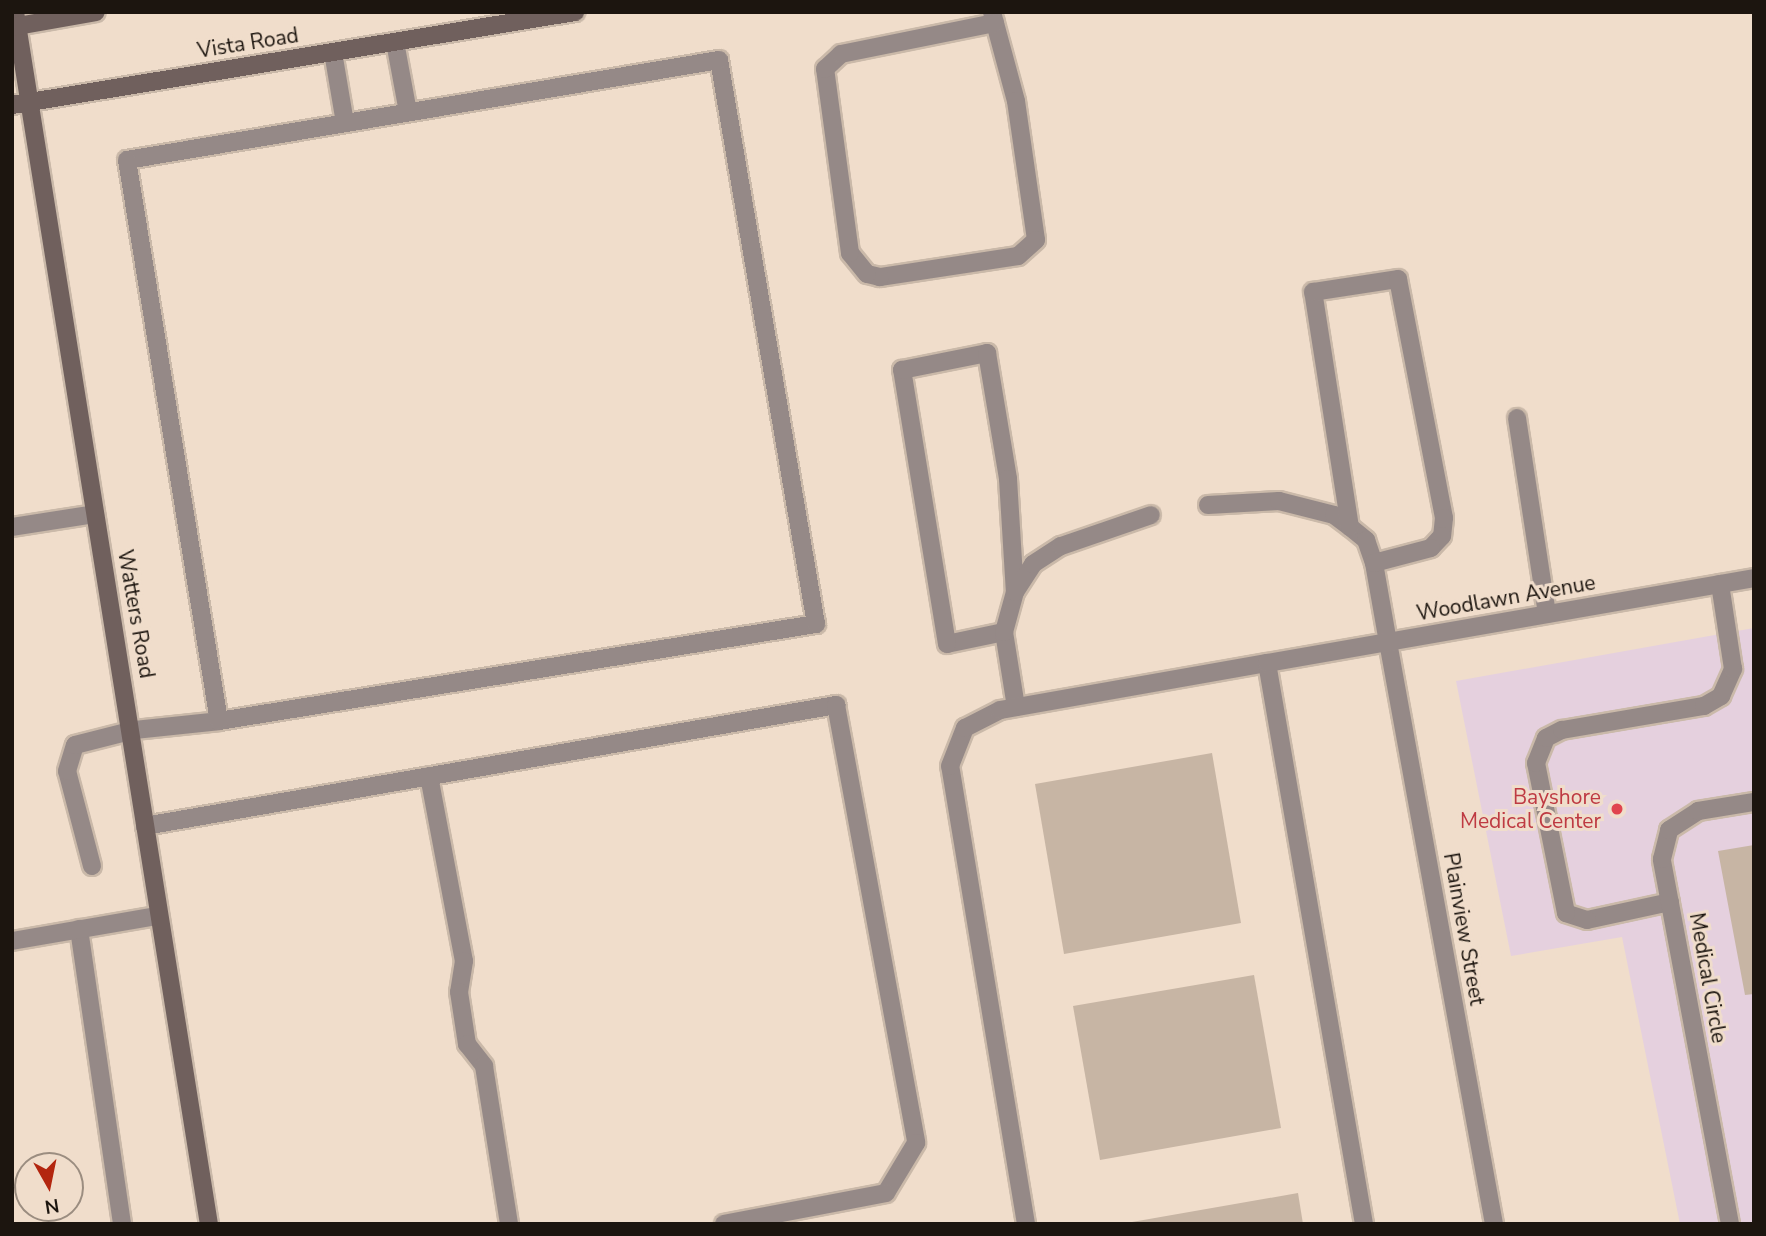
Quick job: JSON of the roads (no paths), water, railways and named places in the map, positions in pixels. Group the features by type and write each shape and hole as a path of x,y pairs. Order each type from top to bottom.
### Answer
{"street":[{"path":"15,21 96,12"},
{"name":"Vista Road","path":"12,105 575,12"},
{"path":"994,18 1036,208 1036,240 1018,256 880,277 867,274 850,253 825,69 841,54 994,18"},
{"name":"Watters Road","path":"15,21 32,102 95,514 134,730 156,916 209,1224"},
{"path":"396,42 408,112"},
{"path":"334,52 345,123"},
{"path":"92,866 67,771 75,745 134,730 219,721 816,624 719,60 127,160 219,721"},
{"path":"1350,527 1313,292 1398,279 1444,518 1442,536 1430,548 1374,563"},
{"path":"1004,632 947,644 902,370 987,353 1009,479 1015,592"},
{"path":"1517,418 1547,614"},
{"path":"1208,505 1279,500 1334,515 1350,527"},
{"path":"12,527 95,514"},
{"path":"1016,707 1004,632 1015,592 1033,564 1061,546 1151,515"},
{"name":"Plainview Street","path":"1350,527 1366,540 1374,563 1494,1224"},
{"name":"Woodlawn Avenue","path":"1026,1224 950,766 965,728 1016,707 1754,578"},
{"path":"1670,902 1587,920 1566,913 1535,763 1546,737 1562,730 1704,706 1721,696 1733,669 1720,584"},
{"path":"1266,663 1364,1224"},
{"path":"145,825 836,705 916,1143 886,1193 724,1224"},
{"path":"429,776 464,961 459,992 467,1044 484,1066 509,1224"},
{"name":"Medical Circle","path":"1730,1224 1662,859 1669,830 1698,811 1754,802"},
{"path":"12,941 156,916"},
{"path":"79,929 122,1224"}],"place":[{"name":"Bayshore Medical Center","path":"1617,809"}]}
